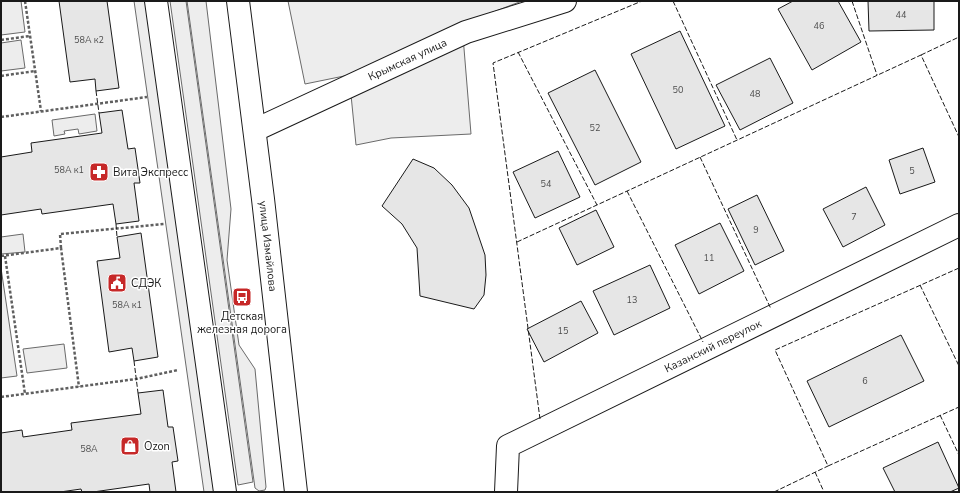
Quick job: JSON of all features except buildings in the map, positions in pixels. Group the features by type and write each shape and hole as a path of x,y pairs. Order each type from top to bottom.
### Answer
{"street":[{"path":"156,1 224,492"},
{"name":"улица Измайлова","path":"238,1 255,130 296,492"},
{"name":"Крымская улица","path":"255,130 466,32 565,1"},
{"name":"Казанский переулок","path":"506,492 508,446 959,225"}],"path":[{"path":"25,1 41,111"},
{"path":"1,40 30,36"},
{"path":"1,76 35,71"},
{"path":"1,117 169,94"},
{"path":"79,386 60,234 187,222"},
{"path":"25,394 3,256 61,248"},
{"path":"1,397 136,379 178,370"}],"shaded area":[{"path":"1,1 21,1 25,32 1,35"},
{"path":"134,1 151,1 221,492 204,492"},
{"path":"170,1 186,1 253,482 238,485"},
{"path":"187,1 206,1 231,209 227,260 239,345 255,369 266,487 265,490 259,491 255,488"},
{"path":"288,1 522,1 462,24 471,134 391,138 356,145 349,75 305,84"},
{"path":"21,40 25,68 1,71 1,43"},
{"path":"95,114 97,131 79,134 78,129 64,131 65,134 54,136 52,120"},
{"path":"23,234 25,252 1,254 1,237"},
{"path":"1,268 17,376 1,378"},
{"path":"64,344 67,368 27,373 23,349"}],"fence":[{"path":"540,419 493,63 642,1"},
{"path":"673,1 737,140"},
{"path":"852,1 877,75"},
{"path":"921,55 959,37"},
{"path":"518,52 597,205"},
{"path":"517,242 921,55 959,137"},
{"path":"96,91 99,113"},
{"path":"700,157 771,309"},
{"path":"627,191 703,342"},
{"path":"116,224 117,237"},
{"path":"959,268 775,350 828,466 959,407"},
{"path":"920,285 959,366"},
{"path":"134,361 138,393"},
{"path":"940,415 959,455"},
{"path":"774,492 828,466"},
{"path":"815,472 824,492"}],"place":[{"name":"Вита Экспресс","path":"99,172"},
{"name":"СДЭК","path":"117,283"},
{"name":"Детская железная дорога","path":"242,297"},
{"name":"Ozon","path":"130,446"}]}
